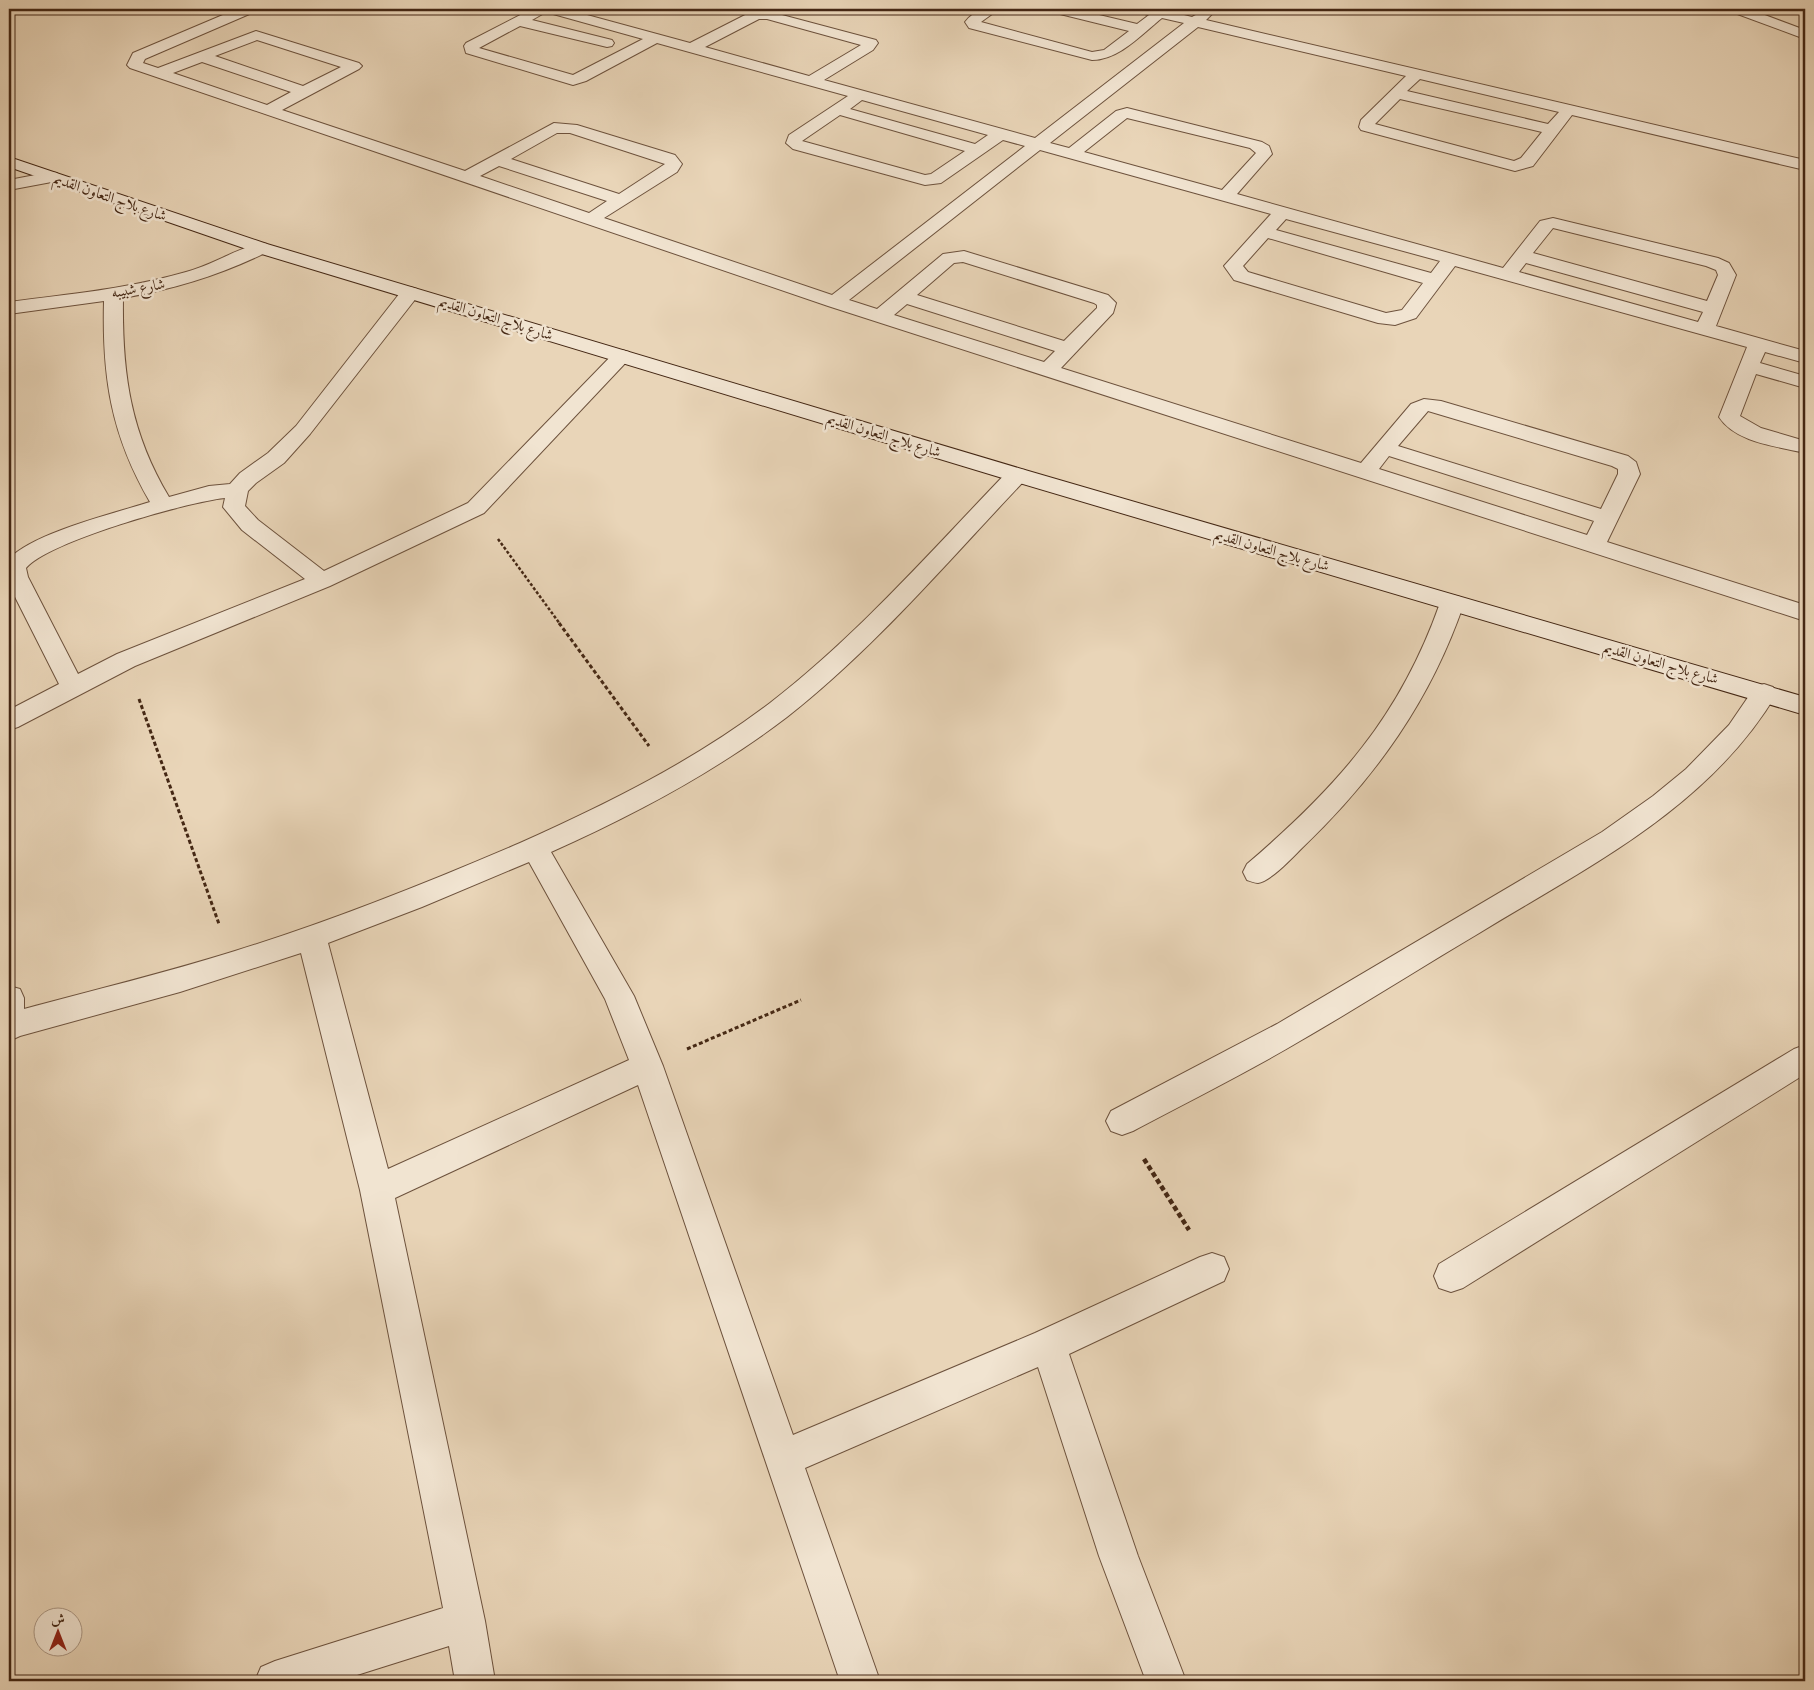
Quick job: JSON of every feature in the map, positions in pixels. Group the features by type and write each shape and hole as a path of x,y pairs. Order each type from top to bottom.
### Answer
{"street":[{"path":"249,9 138,56 135,65 835,302 1805,612"},
{"path":"542,9 471,46 471,50 574,80 656,38"},
{"path":"550,9 692,48 813,73 860,95 1805,357"},
{"path":"992,9 972,22 974,25 1092,56 1102,56 1109,53 1160,13"},
{"path":"1057,9 1140,29"},
{"path":"1141,9 1805,165"},
{"path":"835,302 1212,9"},
{"path":"1737,9 1805,35"},
{"path":"692,48 752,16 768,15 871,43 868,47 831,70 813,73"},
{"path":"518,22 633,50"},
{"path":"158,73 256,35 354,66 269,110"},
{"path":"714,36 732,41"},
{"path":"200,56 305,92"},
{"path":"1417,74 1399,94 1367,123 1367,127 1514,166 1527,162 1569,109"},
{"path":"1399,94 1552,130"},
{"path":"860,95 795,138 794,143 799,146 925,180 935,179 1001,134"},
{"path":"838,110 978,150"},
{"path":"1072,153 1127,112 1256,145 1263,149 1264,154 1226,196"},
{"path":"466,177 554,128 572,128 669,160 674,164 592,219"},
{"path":"1087,142 1134,154"},
{"path":"498,160 621,200"},
{"name":"شارع بلاج التعاون القديم","path":"9,162 261,248 1017,475 1805,706"},
{"path":"9,186 51,176"},
{"path":"1219,177 1238,182"},
{"path":"1283,212 1233,266 1240,276 1385,319 1394,319 1409,314 1451,258"},
{"path":"1508,274 1546,225 1552,223 1712,262 1723,266 1727,275 1705,329"},
{"path":"1266,232 1435,280"},
{"name":"شارع شبيبه","path":"9,308 155,286 194,276 230,263 261,248"},
{"path":"881,316 949,258 956,256 964,256 1101,299 1107,303 1106,309 1048,370"},
{"path":"1522,256 1714,309"},
{"path":"114,292 113,335 120,402 148,479 163,505"},
{"path":"322,581 250,525 234,507 237,490 248,478 276,458 303,430 410,292"},
{"path":"904,297 1069,349"},
{"path":"1758,344 1729,417 1734,424 1745,430 1805,448"},
{"path":"9,722 126,660 322,581 476,508 622,356"},
{"path":"1750,366 1805,382"},
{"path":"1365,472 1418,408 1424,405 1434,405 1620,460 1628,467 1629,474 1594,545"},
{"path":"1384,448 1607,518"},
{"path":"9,998 9,1027 233,964 312,938 455,882 607,815 673,779 727,746 777,711 859,640 1017,475"},
{"path":"73,688 20,584 14,571 15,565 21,558 54,541 163,505 209,493 237,490"},
{"path":"1257,872 1302,832 1342,792 1375,751 1408,701 1426,668 1452,603"},
{"path":"1122,1121 1288,1033 1612,839 1661,805 1703,769 1738,732 1764,693"},
{"path":"535,848 619,996 647,1066 860,1681"},
{"path":"312,938 377,1190 475,1681"},
{"path":"1451,1276 1805,1058"},
{"path":"377,1190 647,1066"},
{"path":"782,1459 1048,1345 1212,1269"},
{"path":"1048,1345 1118,1551 1150,1642 1166,1681"},
{"path":"275,1681 464,1621"}],"path":[{"path":"476,508 673,779"},
{"path":"126,660 233,964"},
{"path":"647,1066 801,1000"},
{"path":"1122,1121 1212,1269"}]}
